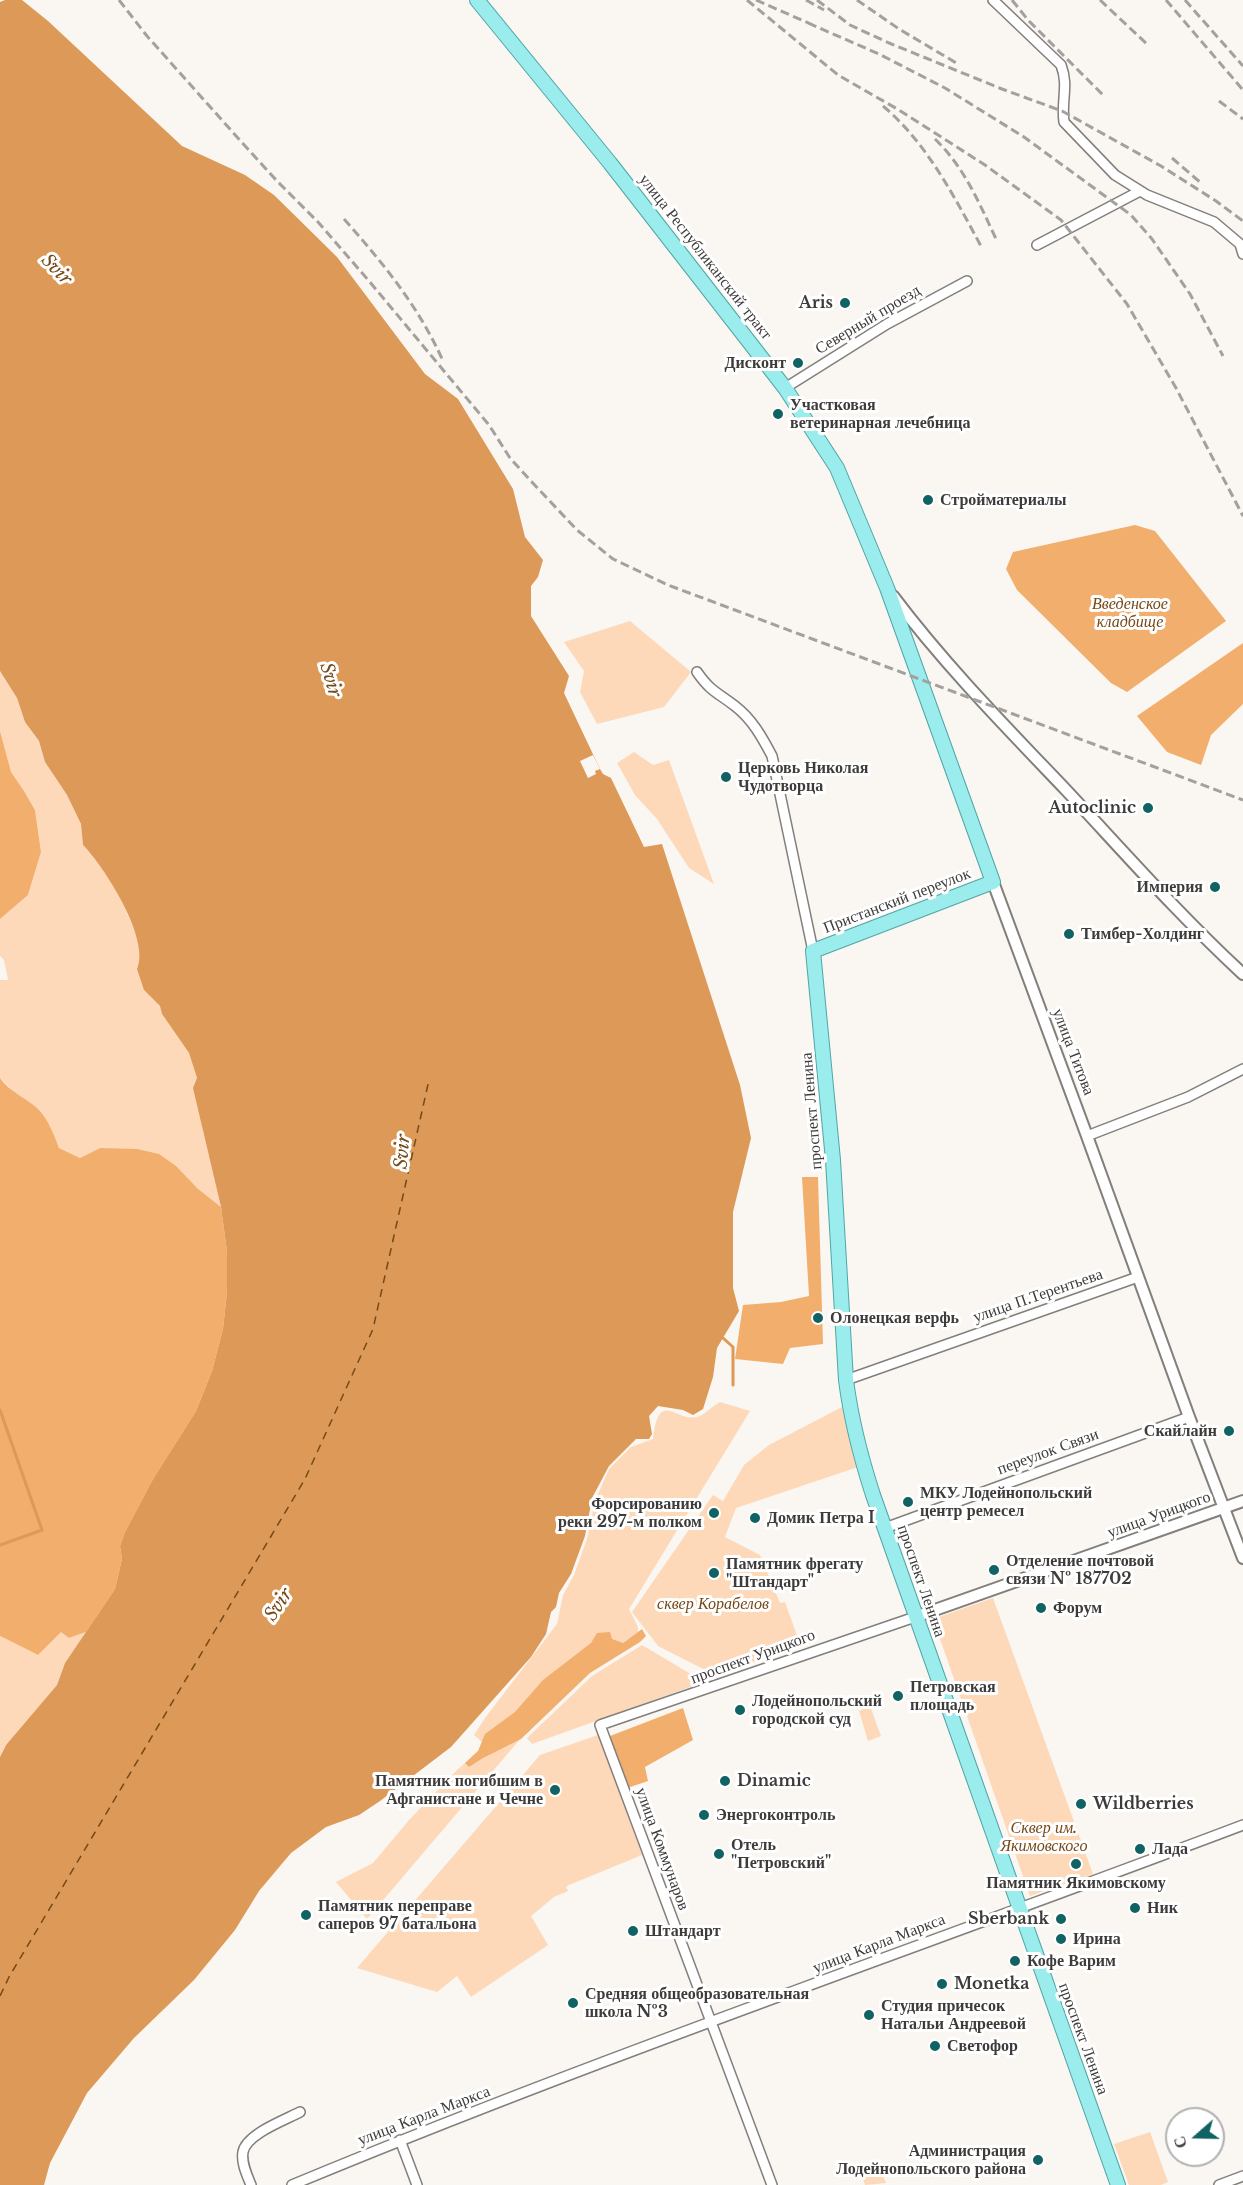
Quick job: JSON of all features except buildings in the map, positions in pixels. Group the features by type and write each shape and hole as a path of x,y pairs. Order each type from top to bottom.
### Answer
{"main road":[{"name":"улица Республиканский тракт","path":"477,0 610,163 785,388 837,468 874,556"},
{"name":"улица Титова","path":"874,556 993,882"},
{"name":"Пристанский переулок","path":"813,951 993,882"},
{"name":"проспект Ленина","path":"813,951 833,1160 846,1380 864,1469 1118,2185"}],"street":[{"path":"993,0 1061,65 1066,78 1062,111 1064,122 1115,175 1140,191 1214,222 1240,244 1243,254"},
{"path":"1037,245 1140,191"},
{"name":"Северный проезд","path":"785,388 887,324 966,281"},
{"path":"886,588 921,633 974,692 1168,899 1243,974"},
{"name":"проспект Ленина","path":"697,672 709,689 736,707 759,731 772,756 813,951"},
{"name":"улица Титова","path":"993,882 1243,1558"},
{"path":"1087,1136 1188,1097 1243,1069"},
{"name":"улица П.Терентьева","path":"846,1380 1138,1277"},
{"name":"переулок Связи","path":"885,1528 1189,1417"},
{"name":"улица Урицкого","path":"915,1617 1243,1502"},
{"name":"проспект Урицкого","path":"600,1725 915,1617"},
{"name":"улица Коммунаров","path":"600,1725 772,2185"},
{"name":"улица Карла Маркса","path":"292,2185 400,2140 711,2022 1243,1825"},
{"path":"250,2185 243,2152 249,2140 300,2112"},
{"path":"400,2140 417,2185"},
{"path":"1219,2185 1243,2176"}],"green space":[{"name":"Введенское кладбище","path":"1135,525 1155,531 1226,621 1127,692 1111,683 1017,590 1006,569 1013,552"},
{"path":"630,621 691,672 664,707 597,724 580,692 584,671 564,642"},
{"path":"1243,643 1243,704 1211,735 1201,765 1167,752 1137,716"},
{"path":"0,671 17,698 25,722 39,741 45,762 67,795 81,824 83,845 96,857 116,888 139,941 144,990 160,1006 162,1014 189,1053 197,1078 202,1126 221,1207 197,1188 100,1148 80,1158 59,1148 50,1128 0,1078 0,980 8,980 4,960 0,956 0,919 28,895 41,852 35,810 11,773 0,731"},
{"path":"0,731 11,772 35,810 41,852 28,895 0,919"},
{"path":"634,752 653,765 669,760 714,884 689,868 657,819 635,795 617,763"},
{"path":"0,1078 42,1113 59,1148 80,1158 100,1148 137,1149 159,1154 176,1166 197,1188 221,1207 227,1252 227,1292 223,1329 212,1371 196,1411 153,1479 125,1532 120,1546 122,1559 115,1589 86,1632 69,1638 61,1632 38,1655 0,1636"},
{"path":"802,1177 818,1177 823,1344 790,1348 783,1364 735,1359 743,1305 781,1302 809,1296"},
{"path":"720,1402 750,1411 629,1609 638,1627 638,1632 483,1743 474,1735 557,1624 563,1595 574,1575 587,1539 595,1501 609,1469 631,1447 653,1439 659,1415 664,1411 697,1417"},
{"name":"сквер Корабелов","path":"842,1407 858,1467 736,1508 725,1537 760,1555 780,1603 785,1602 800,1644 717,1676 658,1646 632,1612 713,1495 723,1501 744,1465 769,1445"},
{"name":"Сквер им. Якимовского","path":"993,1598 1093,1874 1030,1896 933,1619"},
{"path":"642,1629 646,1636 640,1642 590,1673 521,1739 469,1767 465,1763 478,1751 485,1734 515,1712 543,1680 591,1643 597,1633 610,1632 612,1639 623,1643"},
{"path":"61,1631 69,1638 86,1632 65,1663 57,1685 6,1745 0,1757 0,1636 38,1655"},
{"path":"642,1645 704,1682 532,1744 527,1738 592,1676"},
{"path":"870,1706 881,1736 868,1741 859,1711"},
{"path":"683,1708 693,1740 645,1767 648,1781 627,1788 610,1736"},
{"path":"598,1735 642,1855 569,1885 566,1887 568,1891 554,1897 531,1916 548,1945 471,1997 457,1976 437,1992 357,1968 540,1755"},
{"path":"495,1737 521,1738 367,1919 336,1882 373,1863 409,1820 458,1769"},
{"path":"1150,2132 1168,2182 1161,2185 1129,2185 1114,2144"},
{"path":"878,2163 886,2183 865,2185 860,2170"}],"water":[{"name":"Svir","path":"22,0 48,21 182,146 245,175 274,195 337,257 425,374 458,399 513,489 525,537 543,560 538,577 531,586 531,616 569,676 564,693 600,769 603,774 611,778 644,847 662,844 740,1085 751,1138 733,1212 733,1288 739,1311 717,1348 713,1377 703,1409 693,1415 683,1410 658,1406 649,1416 652,1434 649,1439 636,1439 609,1466 592,1498 585,1536 571,1574 559,1593 556,1607 551,1612 546,1634 531,1657 451,1747 359,1815 326,1827 291,1853 259,1891 235,1930 194,1980 134,2038 87,2093 50,2163 44,2185 0,2185 0,1757 6,1745 57,1685 65,1663 115,1589 122,1559 120,1546 125,1532 153,1479 196,1411 212,1371 223,1329 227,1292 227,1252 221,1207 193,1088 197,1078 189,1053 162,1014 160,1006 144,990 137,969 140,956 132,923 113,886 83,845 81,824 67,795 45,762 39,741 25,722 17,698 0,671 0,2"}],"pier":[{"path":"593,755 600,769 588,778 580,761"}],"waterway":[{"path":"723,1338 733,1347 733,1385"},
{"path":"0,1410 42,1530 0,1545"}],"ferry route":[{"path":"0,1996 9,1977 305,1479 373,1329 429,1080"}],"railway":[{"path":"119,0 147,36 277,181 318,222 369,281 489,425 510,458 577,530 613,559 668,585 1243,800"},
{"path":"747,0 838,75 899,110 985,165 1061,220 1127,304 1176,388 1243,516"},
{"path":"756,0 813,25"},
{"path":"806,0 824,10"},
{"path":"817,0 850,25 889,43 1062,111 1161,166 1243,221"},
{"path":"857,0 899,29 958,64"},
{"path":"1012,0 1028,20 1103,95"},
{"path":"1100,0 1149,46"},
{"path":"1166,0 1243,90"},
{"path":"1185,0 1243,66"},
{"path":"808,23 879,54 945,88 1024,137 1131,215 1152,239 1190,294 1223,356"},
{"path":"1219,101 1243,119"},
{"path":"883,106 927,154 982,248"},
{"path":"935,139 963,174 997,241"},
{"path":"1172,158 1201,183"},
{"path":"344,219 399,286 423,322 443,361"}],"place":[{"name":"Aris","path":"845,303"},
{"name":"Дисконт","path":"798,363"},
{"name":"Участковая ветеринарная лечебница","path":"778,414"},
{"name":"Стройматериалы","path":"928,500"},
{"name":"Церковь Николая Чудотворца","path":"726,777"},
{"name":"Autoclinic","path":"1148,808"},
{"name":"Империя","path":"1215,887"},
{"name":"Тимбер-Холдинг","path":"1069,934"},
{"name":"Олонецкая верфь","path":"818,1318"},
{"name":"Скайлайн","path":"1229,1431"},
{"name":"МКУ Лодейнопольский центр ремесел","path":"908,1502"},
{"name":"Форсированию реки 297-м полком","path":"714,1513"},
{"name":"Домик Петра I","path":"755,1518"},
{"name":"Отделение почтовой связи № 187702","path":"994,1570"},
{"name":"Памятник фрегату \"Штандарт\"","path":"714,1573"},
{"name":"Форум","path":"1041,1608"},
{"name":"Петровская площадь","path":"898,1696"},
{"name":"Лодейнопольский городской суд","path":"740,1710"},
{"name":"Dinamic","path":"725,1781"},
{"name":"Памятник погибшим в Афганистане и Чечне","path":"555,1790"},
{"name":"Wildberries","path":"1081,1804"},
{"name":"Энергоконтроль","path":"704,1815"},
{"name":"Лада","path":"1140,1849"},
{"name":"Отель \"Петровский\"","path":"719,1854"},
{"name":"Памятник Якимовскому","path":"1076,1864"},
{"name":"Ник","path":"1135,1908"},
{"name":"Памятник переправе саперов 97 батальона","path":"306,1915"},
{"name":"Sberbank","path":"1061,1919"},
{"name":"Штандарт","path":"633,1931"},
{"name":"Ирина","path":"1061,1939"},
{"name":"Кофе Варим","path":"1015,1961"},
{"name":"Monetka","path":"942,1984"},
{"name":"Средняя общеобразовательная школа №3","path":"573,2003"},
{"name":"Студия причесок Натальи Андреевой","path":"869,2015"},
{"name":"Светофор","path":"935,2046"},
{"name":"Администрация Лодейнопольского района","path":"1038,2160"}]}
